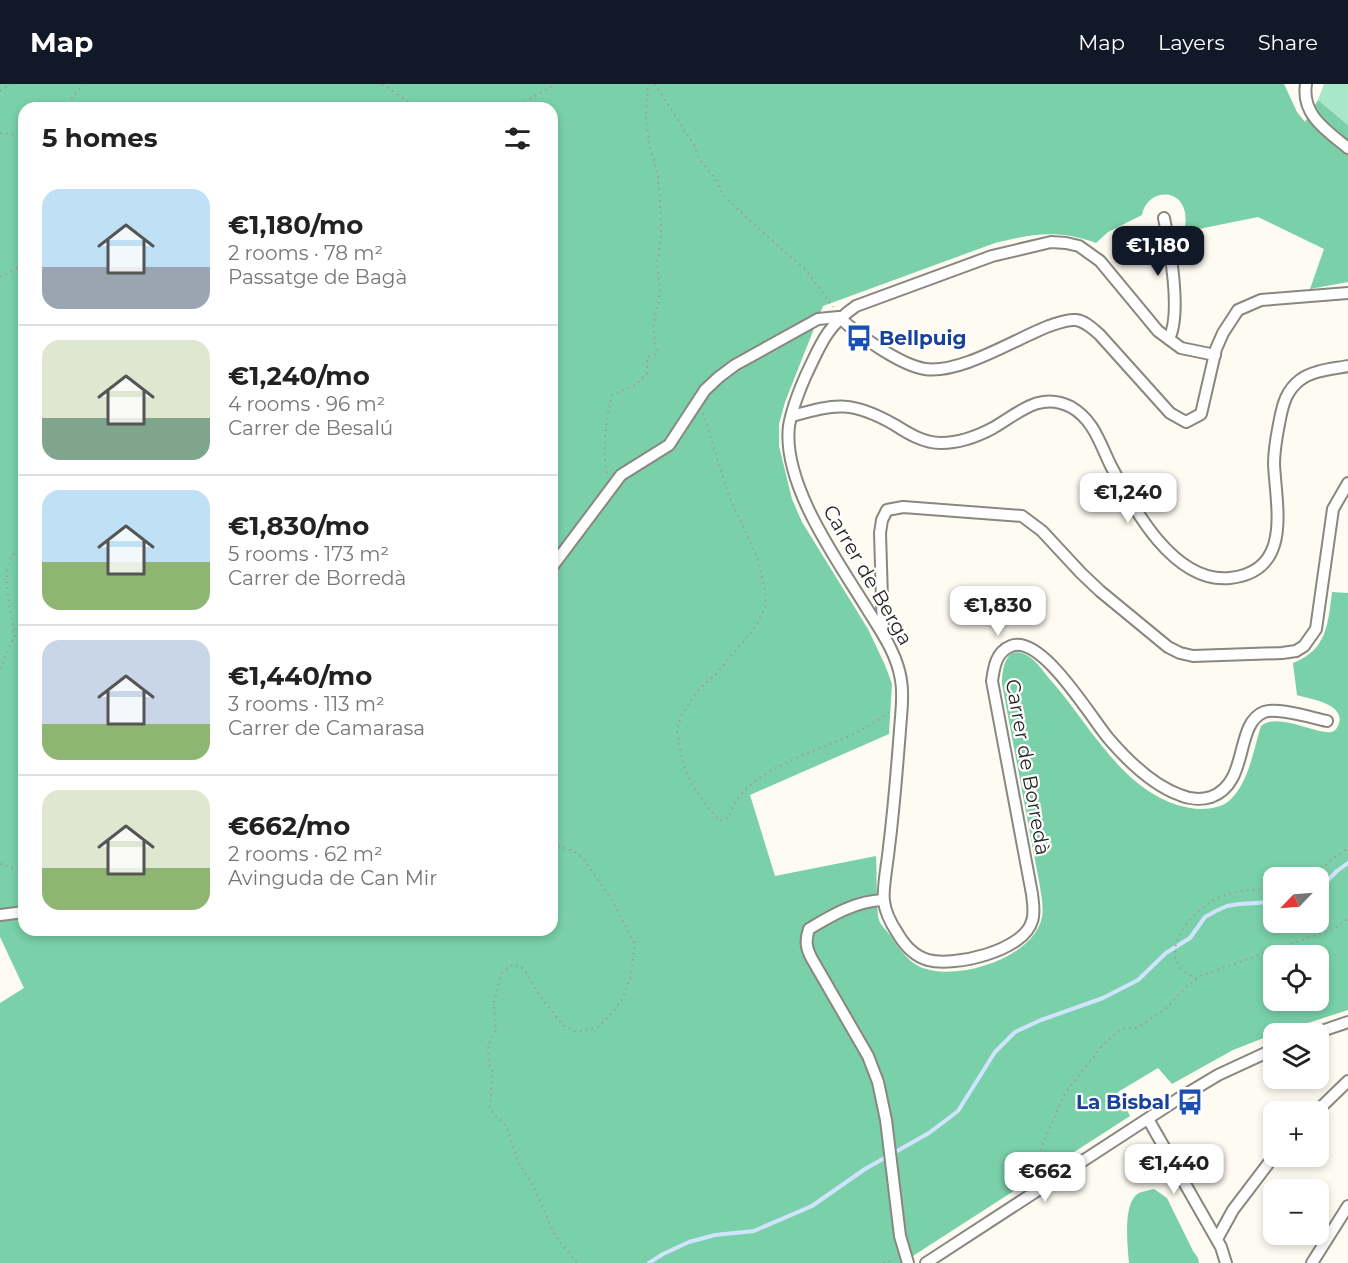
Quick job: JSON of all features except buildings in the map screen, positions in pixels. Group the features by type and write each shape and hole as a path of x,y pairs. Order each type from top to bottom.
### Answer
{"street":[{"path":"1305,84 1305,99 1309,112 1348,148"},
{"path":"1164,218 1170,252 1175,317 1174,329 1169,339"},
{"path":"558,559 621,475 669,445 700,398 719,377 735,365 818,319 839,317 856,306 992,256 1051,242 1079,246 1100,261 1158,331 1181,348 1215,355"},
{"path":"839,317 890,354 926,369 959,365 1036,331 1067,320 1078,320 1099,333 1170,413 1186,422 1201,414 1215,355 1223,333 1238,310 1247,305 1275,299 1348,293"},
{"name":"Carrer de Berga","path":"839,317 826,333 799,390 789,428 792,460 806,504 897,660 901,680 903,700 896,792 883,900"},
{"path":"792,416 832,405 854,406 878,416 911,435 940,443 980,434 1033,403 1051,401 1069,406 1089,421 1125,492 1161,544 1187,566 1198,572 1213,578 1228,578 1245,576 1266,562 1272,553 1278,522 1274,450 1286,396 1303,378 1348,366"},
{"path":"883,635 881,527 887,510 903,507 1022,516 1042,531 1100,591 1168,647 1180,653 1193,656 1296,651 1304,646 1316,629 1333,509 1348,483"},
{"name":"Carrer de Borredà","path":"883,900 891,921 906,946 915,954 938,962 959,962 1004,947 1028,930 1032,921 1032,894 992,681 998,657 1005,649 1013,645 1022,645 1045,658 1109,739 1129,760 1162,787 1181,796 1194,799 1206,798 1224,790 1233,779 1246,736 1253,722 1266,711 1327,721"},
{"path":"883,900 870,900 842,910 809,930 806,940 812,959 868,1056 878,1082 886,1120 900,1236 908,1263"},
{"path":"0,915 18,913"},
{"path":"1329,1029 1348,1022"},
{"path":"926,1263 1218,1075 1263,1054"},
{"path":"1327,1101 1348,1081"},
{"path":"1148,1119 1217,1239 1226,1263"},
{"path":"1217,1239 1233,1210 1266,1167"},
{"path":"1312,1263 1348,1206"}],"path":[{"path":"0,91 11,84"},
{"path":"69,102 83,84"},
{"path":"382,84 409,102"},
{"path":"524,102 556,84"},
{"path":"611,487 606,469 605,440 612,395 635,385 647,374 647,358 657,353 653,328 660,291 657,263 661,237 661,214 658,175 649,143 646,120 648,84"},
{"path":"655,84 694,145 699,159 715,178 723,195 760,231 806,270 822,289 839,317"},
{"path":"0,133 18,134"},
{"path":"0,277 18,268"},
{"path":"700,398 729,495 763,575 766,605 756,626 716,674 697,691 681,716 677,730 679,746 683,764 698,794 720,821 729,817 740,794 763,775 876,723 903,700"},
{"path":"0,669 15,637 7,588 10,559 18,551"},
{"path":"558,846 569,849 582,857 612,900 634,944 631,976 623,998 598,1027 576,1032 559,1020 542,999 523,968 513,964 502,973 494,1002 496,1030 488,1045 489,1064 493,1072 490,1107 494,1115 507,1127 516,1156 534,1188 556,1237 577,1263"},
{"path":"1324,867 1348,848"},
{"path":"0,864 18,869"},
{"path":"1196,979 1177,963 1176,943 1180,932 1200,910 1218,898 1253,888 1263,889"},
{"path":"1025,1199 1029,1176 1065,1093 1102,1046 1121,1029 1138,1027 1151,1020 1196,979 1333,930 1348,919"}],"green space":[{"path":"0,84 1284,84 1297,112 1305,122 1318,100 1348,125 1348,282 1310,289 1324,249 1258,217 1184,232 1186,217 1183,206 1177,198 1160,195 1146,205 1142,215 1108,232 1096,243 1069,236 1045,234 995,243 823,306 785,402 779,424 779,446 792,499 802,522 868,629 885,665 892,684 889,734 750,795 775,876 876,856 879,920 907,957 923,968 944,972 975,968 991,963 1007,957 1031,938 1039,926 1043,910 1002,684 1005,663 1011,654 1023,653 1031,658 1113,759 1148,790 1168,801 1190,808 1211,808 1221,806 1236,794 1250,766 1261,726 1267,722 1292,723 1328,732 1333,732 1337,728 1340,719 1338,712 1326,704 1297,695 1293,663 1313,651 1324,635 1332,592 1348,593 1348,1010 1308,1023 1263,1023 1263,1038 1233,1050 1172,1084 1158,1068 1118,1092 1130,1116 902,1263 0,1263 0,1003 24,988 0,937"},
{"path":"1324,84 1348,84 1348,125 1318,100"},
{"path":"1154,1189 1167,1198 1199,1263 1129,1263 1127,1225 1130,1205 1139,1193"}],"waterway":[{"path":"1329,879 1348,863"},
{"path":"649,1263 689,1242 715,1235 754,1231 812,1206 865,1169 929,1133 958,1111 995,1052 1015,1032 1041,1020 1103,998 1138,980 1166,953 1190,938 1205,917 1216,911 1227,906 1263,903"}],"place":[{"name":"Bellpuig","path":"859,338"},
{"name":"La Bisbal","path":"1190,1102"}]}
